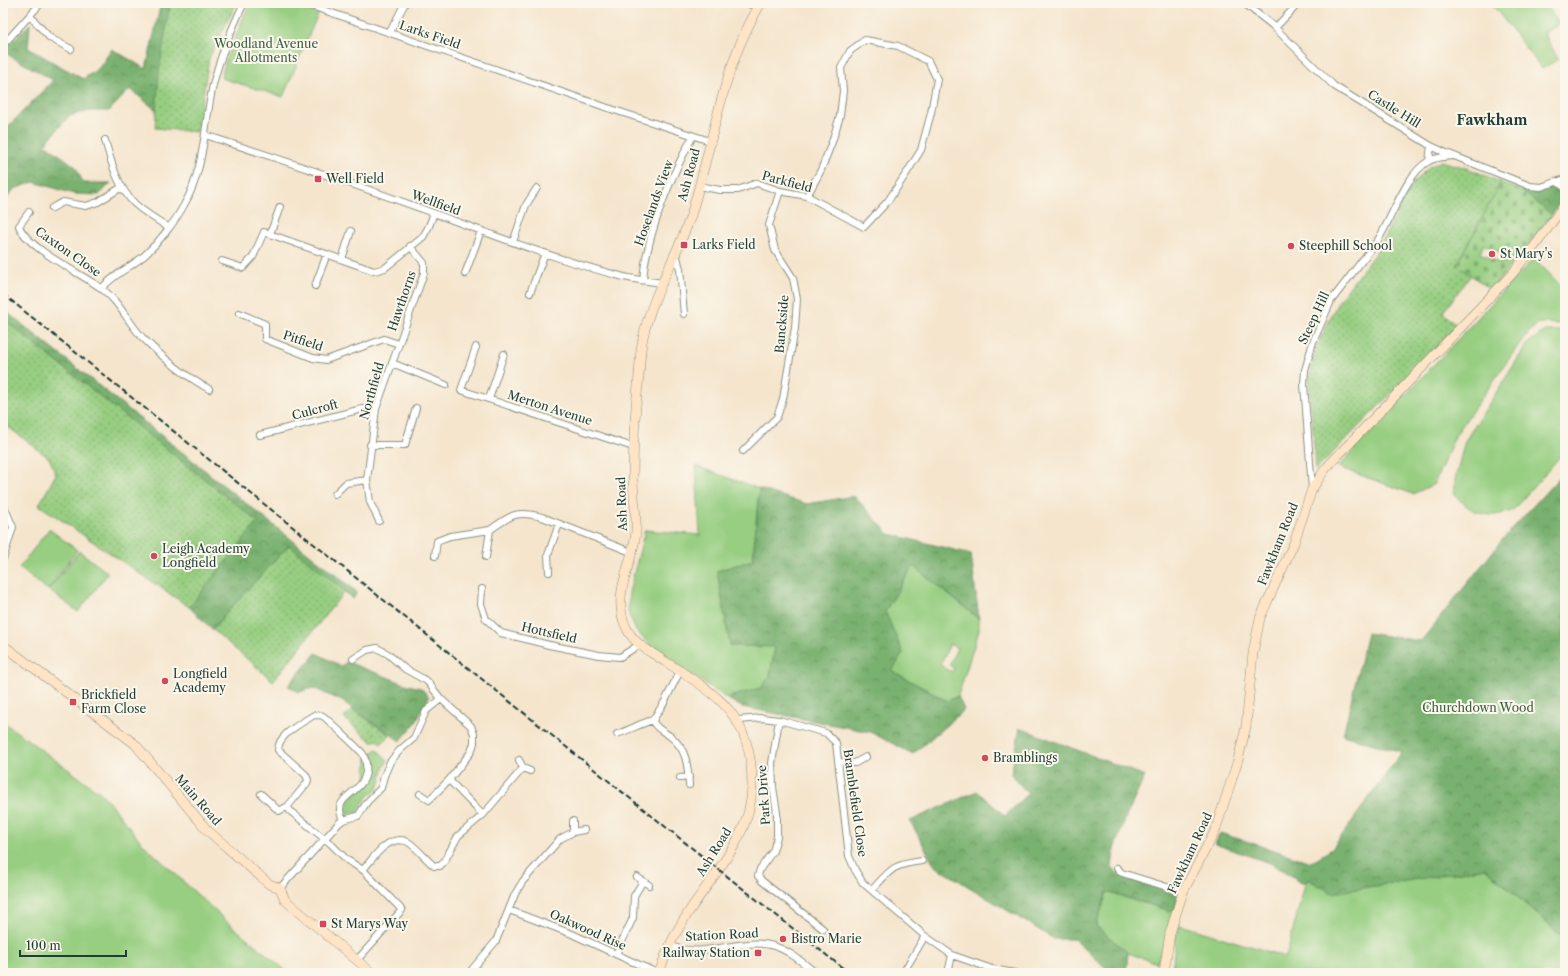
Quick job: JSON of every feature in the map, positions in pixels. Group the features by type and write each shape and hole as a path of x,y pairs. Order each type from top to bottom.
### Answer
{"street":[{"path":"3,45 41,3"},
{"name":"Caxton Close","path":"102,288 108,281 144,256 162,238 168,227 184,206 197,176 213,86 221,55 244,3"},
{"name":"Larks Field","path":"303,3 608,108 710,141"},
{"path":"390,32 405,3"},
{"path":"747,3 760,6"},
{"name":"Castle Hill","path":"1244,3 1275,28 1334,86 1431,146 1530,186 1541,187 1565,179"},
{"path":"1275,28 1299,3"},
{"name":"Ash Road","path":"658,973 670,945 690,909 731,851 741,833 748,814 752,788 751,762 745,738 738,720 726,705 703,686 638,645 626,628 621,610 622,589 636,535 636,516 632,483 633,447 643,339 650,314 690,217 710,141 742,40 760,6"},
{"path":"30,16 50,38 71,49"},
{"name":"Parkfield","path":"699,186 720,190 738,190 757,183 780,191 807,196 864,227 888,202 921,150 931,114 937,79 928,62 898,46 865,40 850,51 841,68 843,91 840,116 821,170 807,196"},
{"name":"Wellfield","path":"205,135 275,157 544,253 625,277 663,283"},
{"name":"Hoselands View","path":"643,280 647,251 654,228 672,178 693,136"},
{"path":"105,140 111,162 122,187 134,204 168,227"},
{"path":"1431,146 1429,161 1439,157 1453,156"},
{"name":"Steep Hill","path":"1312,489 1304,384 1305,370 1313,342 1331,301 1378,240 1406,187 1419,169 1429,161"},
{"path":"1556,181 1565,188"},
{"path":"52,208 63,202 86,206 98,202 122,187"},
{"path":"513,242 526,205 537,188"},
{"name":"Banckside","path":"743,451 777,417 783,399 795,328 797,299 793,278 775,250 769,225 780,191"},
{"name":"Fawkham Road","path":"1164,973 1170,933 1183,892 1215,831 1238,760 1246,727 1253,653 1260,618 1294,543 1312,489 1326,468 1512,274 1537,243 1565,204"},
{"path":"270,234 280,207"},
{"name":"Caxton Close","path":"29,212 19,226 22,233 61,264 102,288 117,301 142,336 180,371 209,390"},
{"path":"222,261 243,268 253,257 264,232 374,271 385,268 422,237 434,214"},
{"path":"342,259 351,231"},
{"path":"465,274 481,231"},
{"name":"Hawthorns","path":"399,344 424,273 424,263 410,246"},
{"path":"530,293 544,253"},
{"path":"316,286 327,254"},
{"path":"676,254 680,269 684,314"},
{"name":"Pitfield","path":"239,313 265,324 265,339 313,358 326,360 384,339 399,344"},
{"name":"Northfield","path":"379,521 370,502 367,480 370,445 376,409 399,344"},
{"name":"Merton Avenue","path":"476,347 461,390 633,447"},
{"path":"489,399 504,354"},
{"path":"392,363 446,385"},
{"path":"370,445 405,445 416,408"},
{"name":"Culcroft","path":"260,435 362,409 376,409"},
{"path":"336,494 346,483 367,480"},
{"path":"3,504 13,527 3,559"},
{"path":"435,556 437,541 450,536 490,530 512,515 528,513 631,552"},
{"path":"549,572 548,555 559,524"},
{"path":"486,558 490,530"},
{"name":"Hottsfield","path":"482,589 481,604 486,619 502,633 549,645 599,655 620,657 638,645"},
{"name":"Main Road","path":"3,645 134,744 207,830 269,884 280,888 286,900 372,973"},
{"path":"352,659 367,650 377,648 388,654 405,669 427,681 441,698 471,726 474,734 474,743 470,752 449,780 429,800 420,794"},
{"path":"617,734 630,730 641,723 654,720 680,671"},
{"path":"280,888 343,820 357,817 367,802 381,788 390,762 415,736 421,719 426,711 441,698"},
{"path":"261,794 280,811 288,806 307,783 308,780 306,775 278,750 278,744 283,738 314,715 323,716 360,750 364,756 366,764 366,772 363,782 357,790 345,798 340,805 339,812 343,820"},
{"name":"Bramblefield Close","path":"738,720 762,718 779,720 826,733 836,743 850,856 854,870 863,883 925,936 952,955 992,969 1014,973"},
{"path":"654,720 656,726 675,740 682,749 687,759 689,785"},
{"name":"Park Drive","path":"779,720 772,762 773,788 777,817 777,837 773,851 759,870 758,876 762,881 823,929"},
{"path":"839,762 855,763 866,757"},
{"path":"519,760 523,768 530,771"},
{"path":"363,870 389,843 399,840 408,842 434,866 440,866 444,862 458,836 483,814 523,768"},
{"path":"680,778 689,777"},
{"path":"449,780 483,814"},
{"path":"288,806 290,811 325,838 347,860 363,870 402,910 358,960"},
{"path":"573,821 573,832"},
{"path":"469,973 495,943 515,894 523,881 560,839 573,832 584,830"},
{"path":"872,890 890,870 902,864 922,861"},
{"path":"1117,868 1122,873 1183,892"},
{"path":"636,877 649,885"},
{"path":"616,954 633,918 634,896 643,881"},
{"name":"Oakwood Rise","path":"509,910 564,930 658,973"},
{"path":"903,973 925,936"},
{"name":"Station Road","path":"670,945 683,949 694,950 768,944 781,948 816,973"},
{"path":"948,973 952,955"}],"green space":[{"path":"161,3 170,3 160,69 156,110 130,89 109,111 89,111 69,116 45,144 76,167 83,183 111,183 99,195 74,194 34,182 14,189 3,204 3,132 53,80 3,52 3,50 30,24 28,48 83,79 99,68 112,49 146,69"},
{"path":"170,3 237,3 209,58 197,132 155,128 159,72"},
{"name":"Woodland Avenue Allotments","path":"250,3 286,3 318,14 283,97 221,78 227,56"},
{"path":"1491,3 1546,3 1559,24 1544,33 1558,59 1542,69"},
{"path":"1441,161 1467,168 1501,182 1457,265 1471,275 1443,312 1457,326 1316,470 1309,379 1317,345 1338,302 1376,252 1414,182 1429,167"},
{"path":"1501,182 1522,191 1552,215 1491,290 1457,265","holes":["1484,244 1505,255 1501,264 1480,253"]},
{"path":"1557,187 1565,192 1565,197 1552,215 1522,191"},
{"path":"1534,258 1565,290 1565,324 1538,323 1523,339 1456,434 1434,484 1413,494 1338,467"},
{"path":"3,309 357,592 353,599 289,545 212,629 189,607 258,522 3,319"},
{"path":"3,319 258,522 189,607 39,505 56,474 49,458 3,423"},
{"path":"1545,331 1565,331 1565,451 1513,510 1496,515 1480,513 1460,501 1454,494 1455,479 1465,441 1528,343"},
{"path":"696,466 759,489 753,560 717,571 775,647 770,676 761,688 726,698 650,645 636,631 628,612 629,593 645,530 700,535"},
{"name":"Churchdown Wood","path":"1565,471 1565,939 1485,868 1332,893 1308,879 1305,884 1270,863 1215,844 1220,833 1311,862 1332,849 1402,752 1343,735 1367,633 1421,641 1503,539"},
{"path":"759,489 807,504 854,496 889,534 971,554 979,619 913,566 885,611 903,653 892,671 947,701 958,696 964,710 913,754 870,732 742,707 726,698 761,688 770,676 775,647 730,646 717,571 753,560"},
{"path":"49,529 77,550 48,590 19,568"},
{"path":"289,545 345,591 273,681 212,629"},
{"path":"79,551 108,573 78,612 49,590"},
{"path":"913,566 979,619 979,630 958,696 947,701 892,671 885,611","holes":["950,644 957,648 949,665 954,668 952,672 940,665"]},
{"path":"316,653 341,666 347,662 408,685 421,688 429,697 414,725 400,741 342,701 313,688 299,692 288,686"},
{"path":"352,709 390,735 381,744 377,740 372,742 344,718"},
{"path":"3,722 102,794 143,844 226,921 289,973 3,973"},
{"path":"1020,728 1145,776 1126,817 1114,849 1112,868 1120,875 1178,895 1175,912 1107,892 1096,926 1128,953 1126,973 1109,973 1106,968 1074,939 1054,939 935,866 910,821 977,791 1005,816 1028,794 1011,774"},
{"path":"376,749 388,760 383,769 380,783 377,789 366,798 357,813 344,815 341,810 342,805 364,785 366,781 367,758"},
{"path":"1485,868 1565,939 1565,973 1172,973 1177,924 1286,957 1305,884 1308,879 1332,892"},
{"path":"1107,892 1175,912 1157,963 1128,953 1096,926"}],"railway":[{"path":"3,294 849,973"}],"place":[{"name":"Well Field","path":"318,179"},
{"name":"Larks Field","path":"684,245"},
{"name":"Steephill School","path":"1291,246"},
{"name":"St Mary's","path":"1492,254"},
{"name":"Leigh Academy Longfield","path":"154,556"},
{"name":"Longfield Academy","path":"165,681"},
{"name":"Brickfield Farm Close","path":"73,702"},
{"name":"Bramblings","path":"985,758"},
{"name":"St Marys Way","path":"323,924"},
{"name":"Bistro Marie","path":"783,939"},
{"name":"Railway Station","path":"758,953"}],"district":[{"name":"Fawkham","path":"1492,120"}]}
